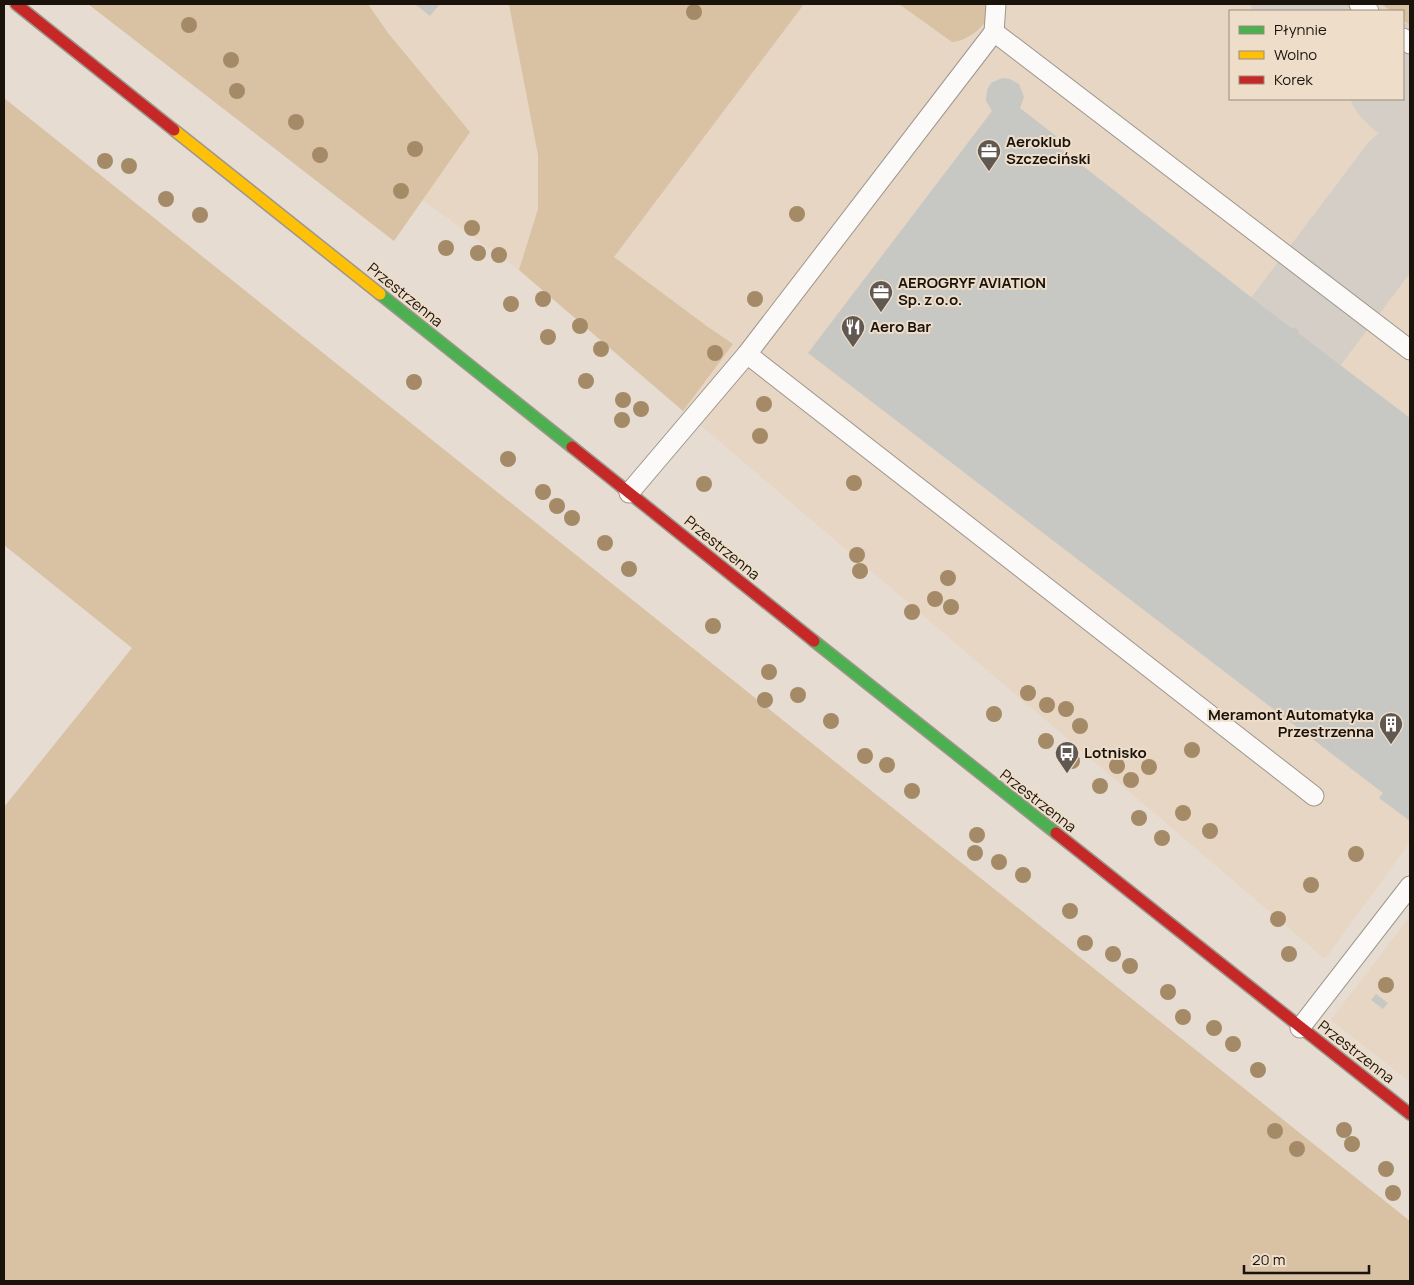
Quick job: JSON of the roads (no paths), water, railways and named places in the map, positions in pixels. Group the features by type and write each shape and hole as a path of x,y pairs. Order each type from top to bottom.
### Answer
{"street":[{"name":"Przestrzenna","path":"16,4 1410,1114"}],"lane":[{"path":"629,493 747,354 994,32 996,4"},
{"path":"994,32 1410,350"},
{"path":"747,354 1314,796"},
{"path":"1300,1028 1410,886"}],"place":[{"name":"Aeroklub Szczeciński","path":"989,172"},
{"name":"AEROGRYF AVIATION Sp. z o.o.","path":"881,313"},
{"name":"Aero Bar","path":"853,348"},
{"name":"Meramont Automatyka Przestrzenna","path":"1391,745"},
{"name":"Lotnisko","path":"1067,774"}]}
